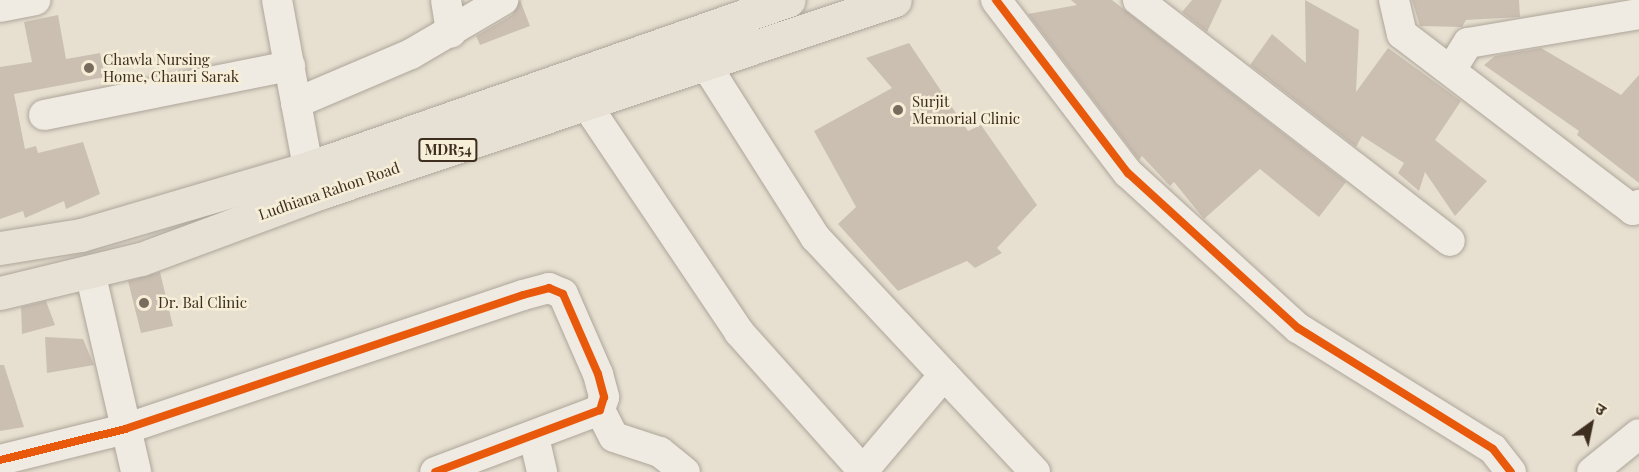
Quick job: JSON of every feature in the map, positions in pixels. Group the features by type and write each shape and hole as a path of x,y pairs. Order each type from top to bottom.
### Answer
{"main road":[{"name":"Ludhiana Rahon Road","path":"0,248 81,235 308,168 789,0"},
{"name":"Ludhiana Rahon Road","path":"0,293 141,259 586,104 895,0"}],"street":[{"path":"0,7 35,0"},
{"path":"277,0 308,168"},
{"path":"446,0 451,33"},
{"path":"297,103 451,33 502,0"},
{"path":"996,0 1128,173 1298,328 1493,449 1511,472"},
{"path":"1138,0 1450,241"},
{"path":"1394,0 1402,34 1633,210 1639,205"},
{"path":"1451,70 1468,43 1639,14"},
{"path":"687,36 814,237 1035,472"},
{"path":"44,115 290,66"},
{"path":"586,104 739,332 863,472 944,375"},
{"path":"90,272 136,472"},
{"path":"0,460 125,429 549,288 563,294 576,317 604,397 600,410 614,437 660,453 685,472"},
{"path":"435,472 534,437 600,410"},
{"path":"1592,472 1639,434"},
{"path":"534,437 542,472"}],"building":[{"path":"520,0 530,26 480,45 476,36 512,15"},
{"path":"1071,0 1112,0 1346,182 1319,217 1260,169 1204,219 1174,182 1170,186 1142,156 1139,160 1028,14 1077,5"},
{"path":"1192,0 1222,0 1207,32 1182,12"},
{"path":"1305,0 1359,30 1356,92 1388,48 1461,101 1435,140 1487,181 1455,216 1425,172 1419,191 1398,173 1404,163 1362,136 1356,147 1250,65 1272,34 1306,63"},
{"path":"1412,0 1519,0 1520,17 1466,20 1462,27 1420,26"},
{"path":"58,15 66,59 100,53 105,77 14,94 25,149 36,146 38,153 83,142 100,194 66,209 64,201 25,218 23,211 0,219 0,67 32,62 24,22"},
{"path":"909,43 968,131 981,125 1037,205 997,248 1002,253 975,268 967,261 898,291 838,224 856,207 814,131 892,88 866,58"},
{"path":"1541,48 1621,95 1639,75 1639,183 1577,135 1579,131 1484,65 1495,56"},
{"path":"160,272 173,326 141,333 128,281"},
{"path":"46,301 55,325 22,334 21,307"},
{"path":"45,337 83,339 94,365 47,373"},
{"path":"0,365 4,365 24,427 0,431"}],"cycle path":[{"path":"996,0 1128,173 1298,328 1493,449 1511,472"},
{"path":"0,460 125,429 523,295 549,288 563,294 598,374 604,397 600,410 435,472"}],"place":[{"name":"Chawla Nursing Home, Chauri Sarak","path":"89,68"},
{"name":"Surjit Memorial Clinic","path":"898,110"},
{"name":"Dr. Bal Clinic","path":"144,303"}]}
